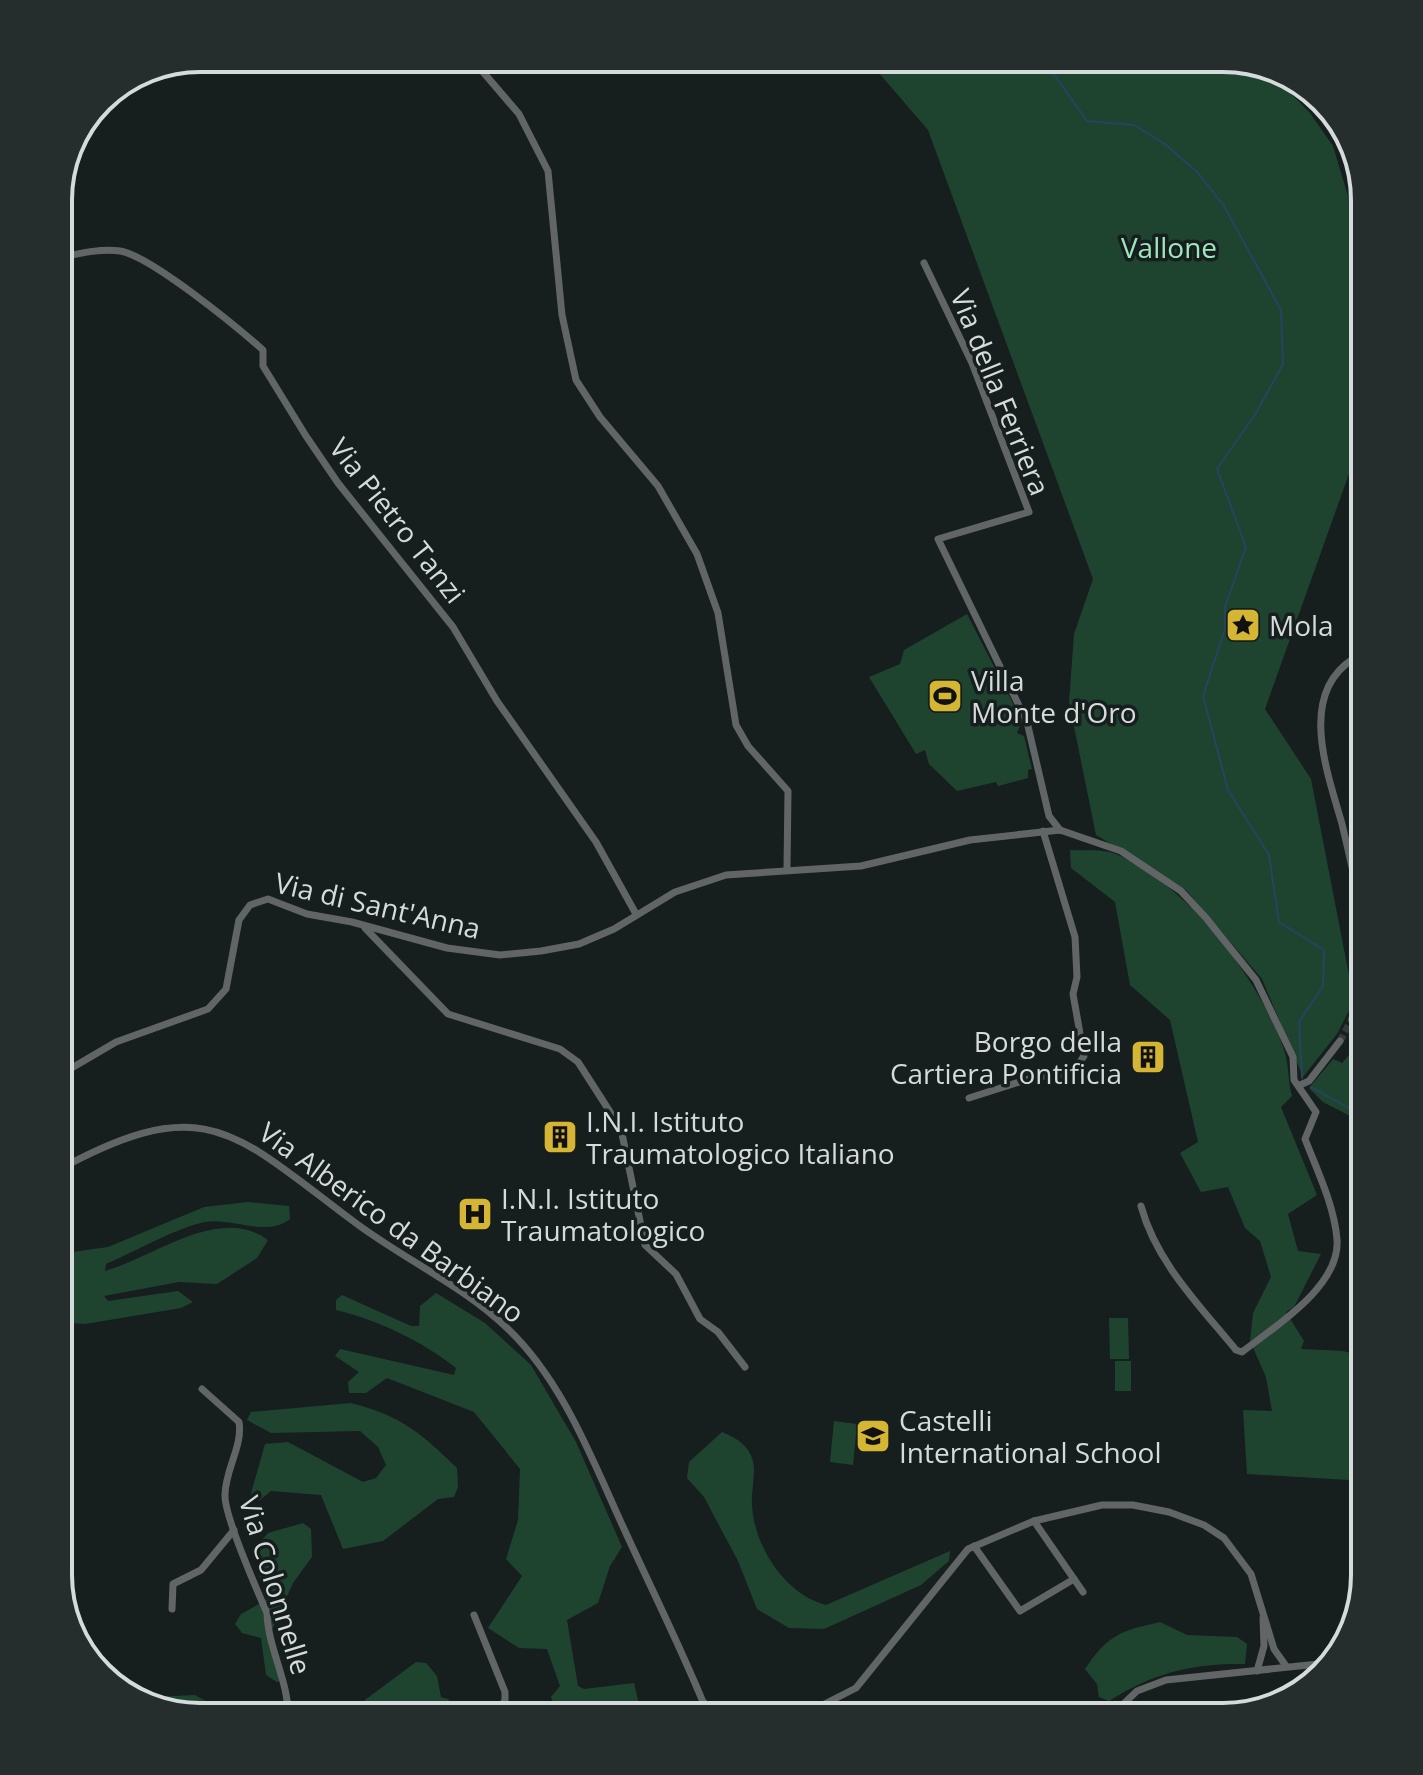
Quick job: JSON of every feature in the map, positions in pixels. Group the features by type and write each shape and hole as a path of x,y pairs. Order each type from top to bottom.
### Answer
{"street":[{"path":"483,72 519,114 548,171 562,315 576,380 600,417 658,486 706,573 721,626 737,728 788,791 787,868"},
{"name":"Via Pietro Tanzi","path":"72,256 111,251 128,253 209,305 263,350 263,366 314,448 453,627 497,701 596,842 636,914"},
{"name":"Via della Ferriera","path":"924,263 972,363 1029,512 938,539 1027,722 1049,816 1060,830"},
{"path":"1351,661 1335,675 1323,705 1319,742 1351,875"},
{"name":"Via di Sant'Anna","path":"72,1068 116,1042 208,1009 226,989 243,911 258,900 277,900 307,914 447,948 500,955 579,944 707,880 737,872 886,863 970,840 1060,830 1121,851 1181,891 1256,980 1293,1057 1294,1080 1316,1112 1305,1139 1334,1220 1338,1242 1335,1258 1304,1305 1242,1352 1236,1350 1180,1281 1149,1235 1141,1206"},
{"path":"969,1098 1035,1077 1072,1074 1084,1056 1073,994 1077,977 1075,937 1065,913 1043,831"},
{"path":"363,927 448,1014 560,1049 578,1062 621,1129 645,1245 676,1274 692,1307 724,1339 745,1367"},
{"path":"1300,1085 1308,1083 1340,1041"},
{"name":"Via Alberico da Barbiano","path":"72,1162 96,1149 148,1129 171,1126 208,1128 236,1138 261,1151 369,1233 497,1319 524,1346 558,1393 704,1703"},
{"name":"Via Colonnelle","path":"202,1389 239,1422 239,1437 225,1494 234,1530 267,1613 267,1630 282,1675 286,1703"},
{"path":"827,1703 856,1688 957,1558 974,1546 1034,1521 1082,1508 1113,1504 1150,1507 1184,1517 1212,1529 1234,1549 1248,1568 1263,1604 1274,1649 1286,1666"},
{"path":"1034,1521 1083,1592"},
{"path":"172,1609 173,1584 201,1570 234,1530"},
{"path":"974,1546 1020,1611 1074,1579"},
{"path":"1257,1671 1264,1646 1263,1604"},
{"path":"474,1615 505,1692 504,1703"},
{"path":"1124,1703 1131,1696 1159,1682 1314,1664"}],"green space":[{"name":"Vallone","path":"878,72 1248,74 1286,89 1310,113 1333,146 1351,206 1351,468 1265,709 1311,779 1351,986 1351,1007 1337,1034 1303,1077 1262,979 1186,890 1096,835 1069,702 1074,634 1093,579 928,130"},
{"name":"Villa Monte d'Oro","path":"967,614 1022,721 1017,733 1024,736 1032,769 1028,770 1028,778 998,786 996,782 957,791 929,764 925,750 916,754 869,677 900,664 904,650"},
{"path":"1070,850 1113,853 1167,886 1217,936 1259,995 1274,1025 1285,1053 1292,1096 1281,1107 1317,1195 1288,1214 1298,1251 1321,1254 1294,1307 1286,1312 1304,1341 1301,1349 1351,1353 1351,1480 1247,1474 1243,1410 1272,1411 1266,1377 1250,1341 1253,1313 1271,1277 1260,1241 1245,1228 1228,1187 1201,1192 1180,1153 1198,1142 1170,1020 1130,985 1115,902 1071,868"},
{"path":"1351,1053 1351,1118 1323,1102 1309,1088 1333,1059 1342,1063"},
{"path":"248,1202 289,1206 290,1219 271,1227 205,1222 106,1264 105,1271 208,1231 229,1228 249,1230 268,1240 257,1258 217,1284 179,1282 104,1296 108,1301 178,1291 193,1302 181,1308 85,1324 72,1323 72,1252 108,1247 204,1207"},
{"path":"436,1293 485,1323 531,1365 576,1442 622,1547 610,1566 598,1603 567,1620 578,1686 584,1689 634,1683 639,1703 553,1703 551,1697 560,1686 547,1649 519,1648 488,1628 522,1576 506,1559 518,1520 520,1469 474,1412 387,1378 366,1393 349,1393 348,1382 359,1372 335,1356 340,1349 454,1375 456,1368 429,1349 368,1319 336,1310 336,1300 342,1295 411,1326 419,1326 420,1306"},
{"path":"1109,1318 1128,1318 1129,1359 1110,1359"},
{"path":"1115,1361 1131,1361 1131,1391 1115,1391"},
{"path":"351,1403 397,1420 432,1444 457,1468 458,1487 454,1497 438,1499 383,1541 343,1549 321,1495 271,1491 259,1501 250,1497 265,1444 288,1442 363,1482 376,1478 386,1465 378,1447 360,1431 271,1433 247,1420 251,1412"},
{"path":"834,1421 857,1424 853,1465 830,1462"},
{"path":"722,1432 741,1443 751,1455 754,1466 754,1521 766,1552 786,1580 811,1600 826,1605 950,1551 949,1561 921,1585 824,1629 789,1628 757,1609 738,1561 704,1497 687,1478 689,1462"},
{"path":"303,1523 311,1529 312,1557 293,1583 271,1632 284,1679 277,1682 266,1675 261,1638 242,1633 235,1624 241,1614 270,1598 259,1575 257,1546 268,1533"},
{"path":"1160,1622 1187,1635 1237,1637 1247,1644 1245,1664 1190,1668 1141,1683 1109,1701 1099,1697 1097,1684 1085,1669 1093,1658 1116,1636"},
{"path":"416,1662 426,1663 437,1676 441,1697 451,1703 364,1703"},
{"path":"195,1695 209,1703 183,1702 161,1697"}],"waterway":[{"path":"1050,72 1087,121 1134,125 1165,144 1198,173 1224,206 1281,310 1283,364 1256,413 1217,469 1246,547 1225,607 1225,629 1203,696 1228,790 1269,855 1279,922 1324,950 1323,986 1299,1022 1302,1078"},
{"path":"1311,1087 1351,1109"}],"tunnel":[{"path":"1340,1041 1351,1021"}],"place":[{"name":"Mola","path":"1243,625"},
{"name":"Villa Monte d'Oro","path":"945,696"},
{"name":"Borgo della Cartiera Pontificia","path":"1148,1057"},
{"name":"I.N.I. Istituto Traumatologico Italiano","path":"560,1137"},
{"name":"I.N.I. Istituto Traumatologico","path":"475,1214"},
{"name":"Castelli International School","path":"873,1436"}]}
